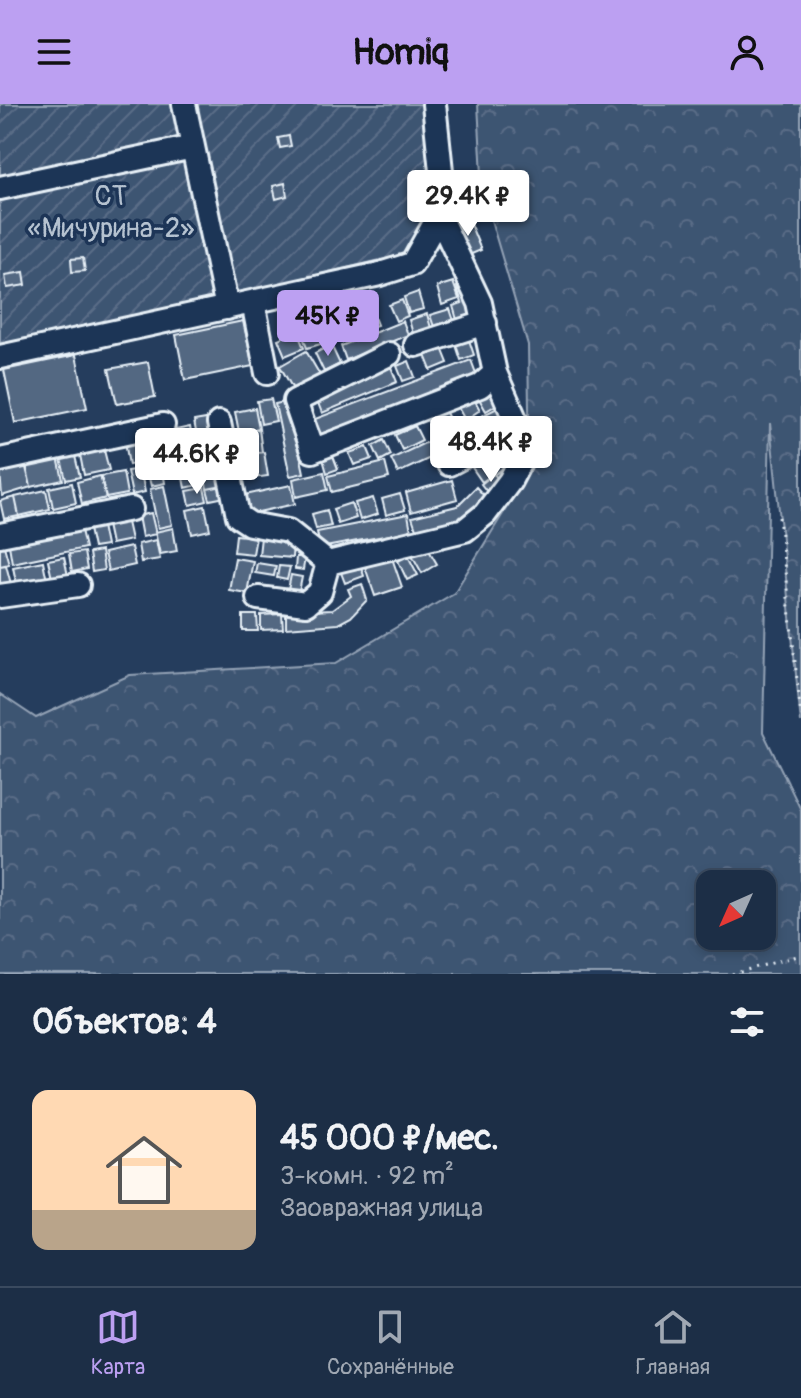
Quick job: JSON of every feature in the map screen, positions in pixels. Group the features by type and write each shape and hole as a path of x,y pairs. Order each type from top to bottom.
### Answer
{"street":[{"path":"184,104 227,308"},
{"path":"0,357 412,264 439,216 443,190 434,104"},
{"path":"0,188 193,147"},
{"path":"328,563 465,530 485,514 510,481 523,456 513,430 515,419 495,373 480,303 439,216"},
{"path":"253,302 267,373"},
{"path":"416,345 485,323"},
{"path":"389,354 295,401 311,459 480,386 495,373"},
{"path":"219,423 238,516 250,524 288,531 328,563"},
{"path":"0,460 163,425"},
{"path":"449,464 513,430"},
{"path":"0,535 131,509"},
{"path":"258,598 306,604 320,592 328,563"},
{"path":"0,596 78,585"}],"path":[{"path":"779,517 801,716"},
{"path":"732,974 801,955"}],"green space":[{"name":"СТ «Мичурина-2»","path":"0,104 429,104 440,190 406,254 0,349"},
{"path":"478,104 801,104 801,723 770,423 763,732 801,810 801,974 0,974 0,694 36,718 130,675 336,663 454,593 530,470 528,345 483,193"}],"building":[{"path":"289,136 291,146 280,148 278,138"},
{"path":"285,183 287,196 276,199 273,186"},
{"path":"469,221 481,250 467,256 455,227"},
{"path":"83,258 85,271 72,272 71,259"},
{"path":"24,272 26,285 7,288 5,275"},
{"path":"453,282 459,299 442,305 437,287"},
{"path":"467,284 476,313 457,320 453,306 462,303 457,287"},
{"path":"418,292 423,309 409,313 404,297"},
{"path":"402,300 408,316 396,321 389,305"},
{"path":"371,309 377,325 363,330 358,314"},
{"path":"450,309 454,321 434,327 430,315"},
{"path":"354,314 361,333 339,341 333,322"},
{"path":"427,314 431,328 413,334 409,320"},
{"path":"243,321 253,366 185,380 176,335"},
{"path":"403,321 408,335 346,360 341,346"},
{"path":"326,324 331,341 307,348 301,331"},
{"path":"297,331 304,348 285,356 278,339"},
{"path":"469,340 474,355 461,360 456,345"},
{"path":"331,345 340,364 324,372 315,353"},
{"path":"442,348 448,363 431,370 425,355"},
{"path":"306,351 320,375 294,391 280,366"},
{"path":"76,355 87,408 15,423 4,370"},
{"path":"471,360 477,376 321,434 315,419"},
{"path":"409,361 415,377 403,381 397,366"},
{"path":"148,362 155,397 117,404 109,369"},
{"path":"391,367 397,382 322,413 316,398"},
{"path":"493,389 501,402 486,411 478,397"},
{"path":"473,397 480,410 465,420 457,406"},
{"path":"271,399 276,421 261,424 257,401"},
{"path":"289,401 304,473 290,476 275,404"},
{"path":"503,405 510,420 483,433 476,419"},
{"path":"255,408 259,428 239,432 235,412"},
{"path":"444,409 453,426 436,436 427,419"},
{"path":"212,418 215,433 197,437 194,421"},
{"path":"469,422 476,437 398,473 391,459"},
{"path":"415,426 422,440 402,450 395,435"},
{"path":"190,427 194,448 180,451 176,430"},
{"path":"259,429 262,452 242,455 239,432"},
{"path":"213,434 223,486 207,489 197,437"},
{"path":"162,435 166,456 154,459 150,437"},
{"path":"139,438 143,462 129,465 125,441"},
{"path":"384,440 391,455 380,461 373,446"},
{"path":"506,443 517,458 506,466 495,452"},
{"path":"367,447 372,459 354,465 349,453"},
{"path":"104,450 109,470 84,475 80,455"},
{"path":"494,451 505,467 495,474 484,459"},
{"path":"196,452 199,465 180,468 178,455"},
{"path":"264,452 268,476 246,479 242,455"},
{"path":"75,456 80,477 66,480 61,459"},
{"path":"333,456 338,469 327,473 323,459"},
{"path":"58,457 63,480 31,487 26,464"},
{"path":"483,458 494,473 482,482 471,466"},
{"path":"385,462 389,478 332,492 328,476"},
{"path":"25,464 31,487 2,496 0,471"},
{"path":"199,465 203,484 185,488 181,468"},
{"path":"140,469 145,492 132,495 127,471"},
{"path":"163,471 165,483 151,486 148,474"},
{"path":"123,472 127,494 106,498 101,476"},
{"path":"324,472 328,490 296,497 293,479"},
{"path":"494,474 501,483 488,493 481,484"},
{"path":"100,476 106,498 82,504 77,482"},
{"path":"452,480 457,499 411,512 406,493"},
{"path":"72,483 76,503 53,508 49,488"},
{"path":"291,485 295,504 249,514 245,495"},
{"path":"164,486 172,525 158,528 150,489"},
{"path":"223,486 225,497 210,500 207,489"},
{"path":"476,487 488,500 471,517 416,529 412,517 457,506"},
{"path":"204,488 207,501 190,505 187,491"},
{"path":"46,490 50,509 19,516 15,497"},
{"path":"400,494 405,510 386,515 382,499"},
{"path":"15,497 19,516 4,519 0,501"},
{"path":"373,498 378,514 360,520 355,503"},
{"path":"351,503 356,518 338,524 333,509"},
{"path":"205,506 210,530 192,534 187,510"},
{"path":"327,510 331,526 316,529 312,514"},
{"path":"151,513 156,534 142,537 138,516"},
{"path":"408,514 411,531 320,548 317,532"},
{"path":"127,522 131,540 111,544 107,525"},
{"path":"102,526 106,546 93,548 89,529"},
{"path":"173,528 177,551 160,554 155,532"},
{"path":"81,530 85,548 12,563 9,545"},
{"path":"236,535 256,537 253,554 234,552"},
{"path":"261,537 293,541 292,558 259,555"},
{"path":"156,540 160,559 141,562 138,544"},
{"path":"4,546 9,564 0,566 0,547"},
{"path":"131,547 135,565 108,571 104,553"},
{"path":"427,547 437,564 422,573 412,555"},
{"path":"101,551 104,570 92,572 89,553"},
{"path":"84,552 87,569 72,572 69,554"},
{"path":"408,556 418,575 407,580 398,561"},
{"path":"64,557 68,576 52,579 48,560"},
{"path":"296,557 305,557 303,570 295,569"},
{"path":"235,558 253,561 247,593 229,590"},
{"path":"392,558 402,587 375,596 365,567"},
{"path":"43,561 47,581 17,587 13,567"},
{"path":"257,563 276,566 274,576 255,573"},
{"path":"360,564 364,576 345,583 340,570"},
{"path":"6,565 11,584 0,587 0,566"},
{"path":"279,566 290,567 287,580 277,578"},
{"path":"291,575 302,577 299,592 288,590"},
{"path":"362,584 367,600 351,617 338,624 286,628 286,612 332,610 351,596 348,589"},
{"path":"282,614 283,629 261,630 261,615"},
{"path":"243,615 257,615 258,631 243,631"}]}
